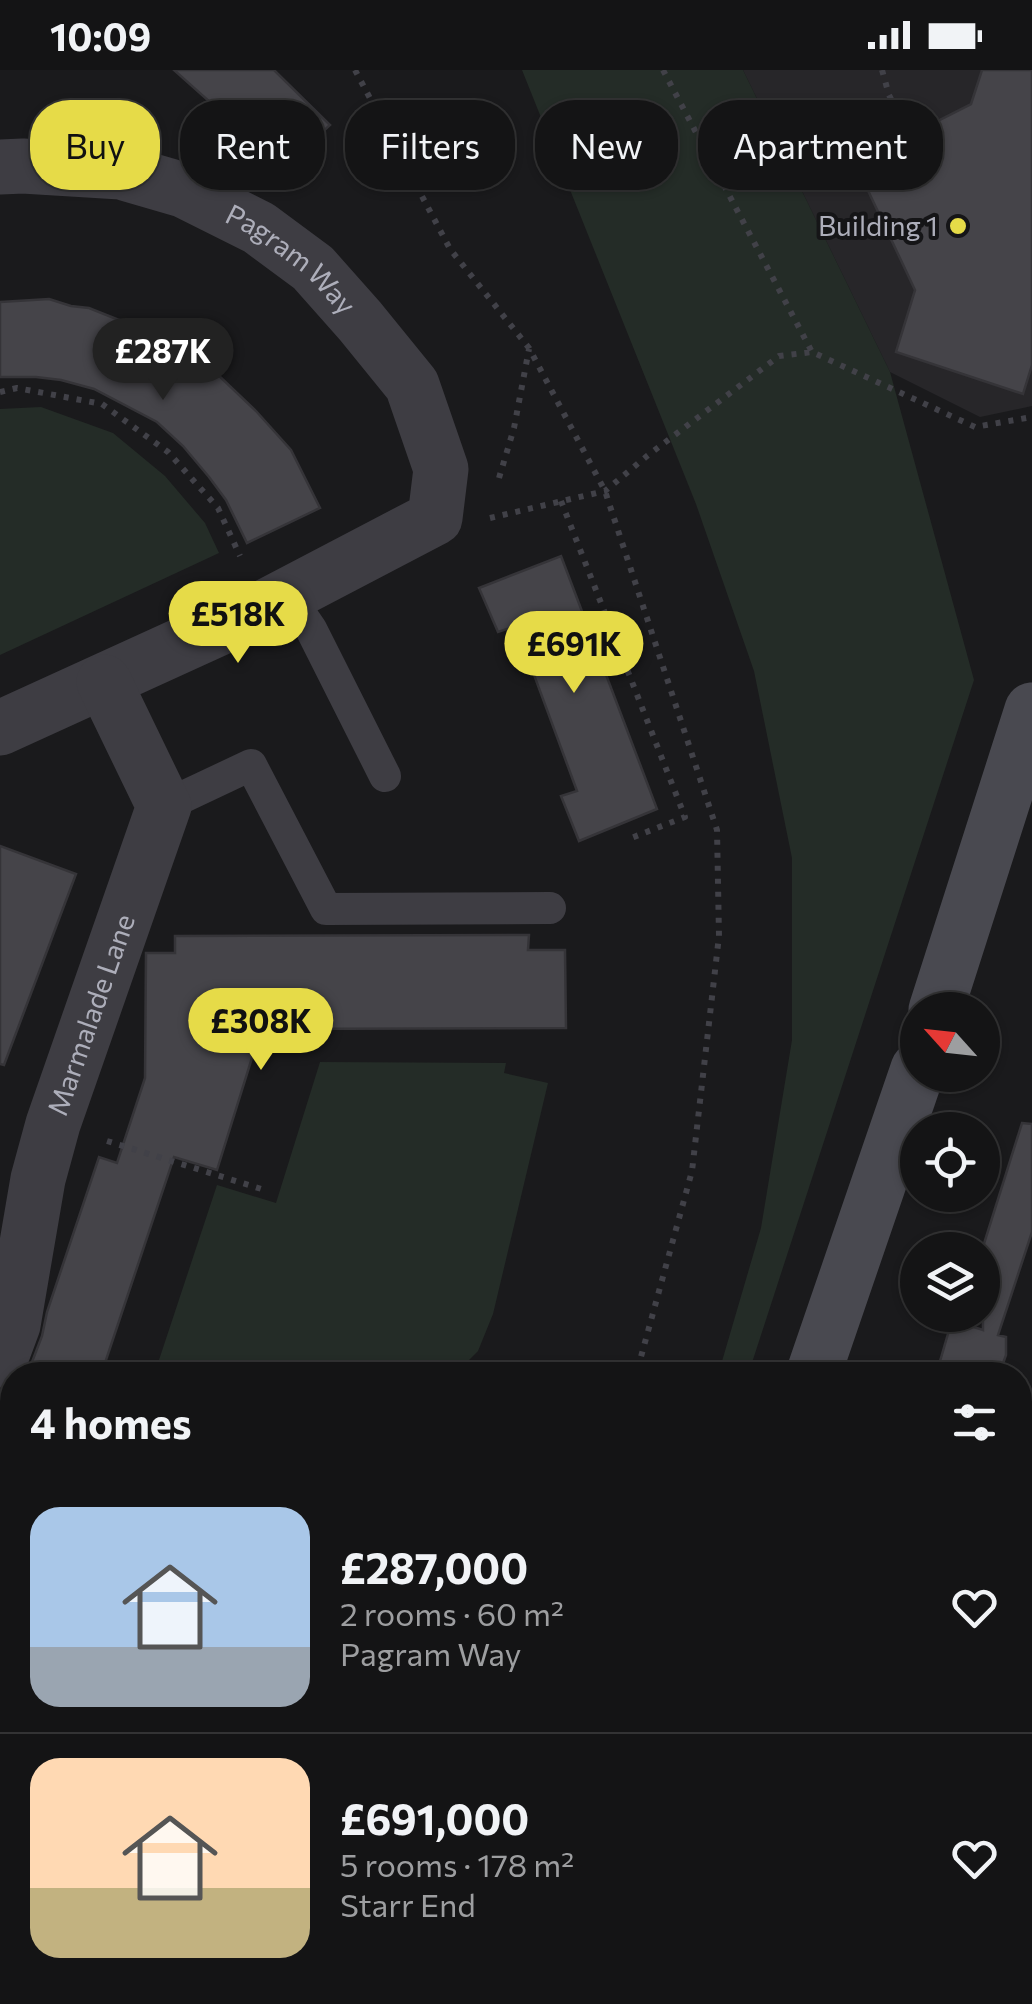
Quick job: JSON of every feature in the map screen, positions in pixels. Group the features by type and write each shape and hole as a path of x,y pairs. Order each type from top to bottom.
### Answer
{"street":[{"name":"Pagram Way","path":"0,167 121,172 182,190 260,228 313,268 412,385 461,518"},
{"path":"0,728 461,518"},
{"path":"104,682 164,806"},
{"path":"942,992 1032,710"},
{"name":"Marmalade Lane","path":"0,1360 13,1324 38,1180 53,1124 164,806"},
{"path":"817,1362 910,1092"}],"lane":[{"path":"275,601 310,629 385,776"},
{"path":"164,806 252,765 326,910 550,908"}],"path":[{"path":"356,70 450,249 529,348 605,491 717,830 719,936 692,1171 640,1362"},
{"path":"662,70 812,352"},
{"path":"882,70 892,100"},
{"path":"461,518 605,491 779,356 812,352 975,427 1032,417"},
{"path":"0,392 17,388 102,404 168,452 218,508 275,601"},
{"path":"561,502 685,817 626,840"},
{"path":"53,1124 268,1191"}],"shaded area":[{"path":"522,70 743,70 758,100 698,100 698,190 801,190 890,372 974,680 752,1362 722,1362 761,1228 792,1040 792,858 754,671 696,504 570,190 678,190 678,100 535,102"},
{"name":"Building 1","path":"743,70 1032,70 1032,406 980,417 890,372 801,190 943,190 943,100 758,100"},
{"path":"41,407 113,433 165,476 205,523 219,553 0,655 0,409"},
{"path":"320,1062 506,1063 504,1073 548,1083 493,1314 478,1351 467,1362 158,1362 217,1185 276,1203"}],"building":[{"path":"174,70 274,70 305,100 208,100"},
{"name":"Building 1","path":"982,70 1032,70 1032,365 1023,394 896,352 915,290 868,190 943,190 943,118 971,104"},
{"path":"49,299 89,308 134,326 187,352 215,372 291,450 320,508 247,543 226,500 209,477 157,422 94,389 61,380 0,377 0,302"},
{"path":"561,556 657,809 579,841 561,796 577,791 516,626 498,632 479,588"},
{"path":"0,846 76,874 4,1065 0,1064"},
{"path":"529,935 528,950 565,950 566,1028 261,1029 217,1170 174,1157 105,1362 32,1362 99,1157 117,1163 145,1078 146,953 175,953 175,936"},
{"path":"1022,1123 1032,1124 1032,1232 1000,1329 1000,1232 988,1232 994,1212 1000,1212 1000,1193"},
{"path":"949,1332 999,1332 998,1335 1006,1337 1004,1362 940,1362"}],"place":[{"name":"Building 1","path":"958,226"}]}
